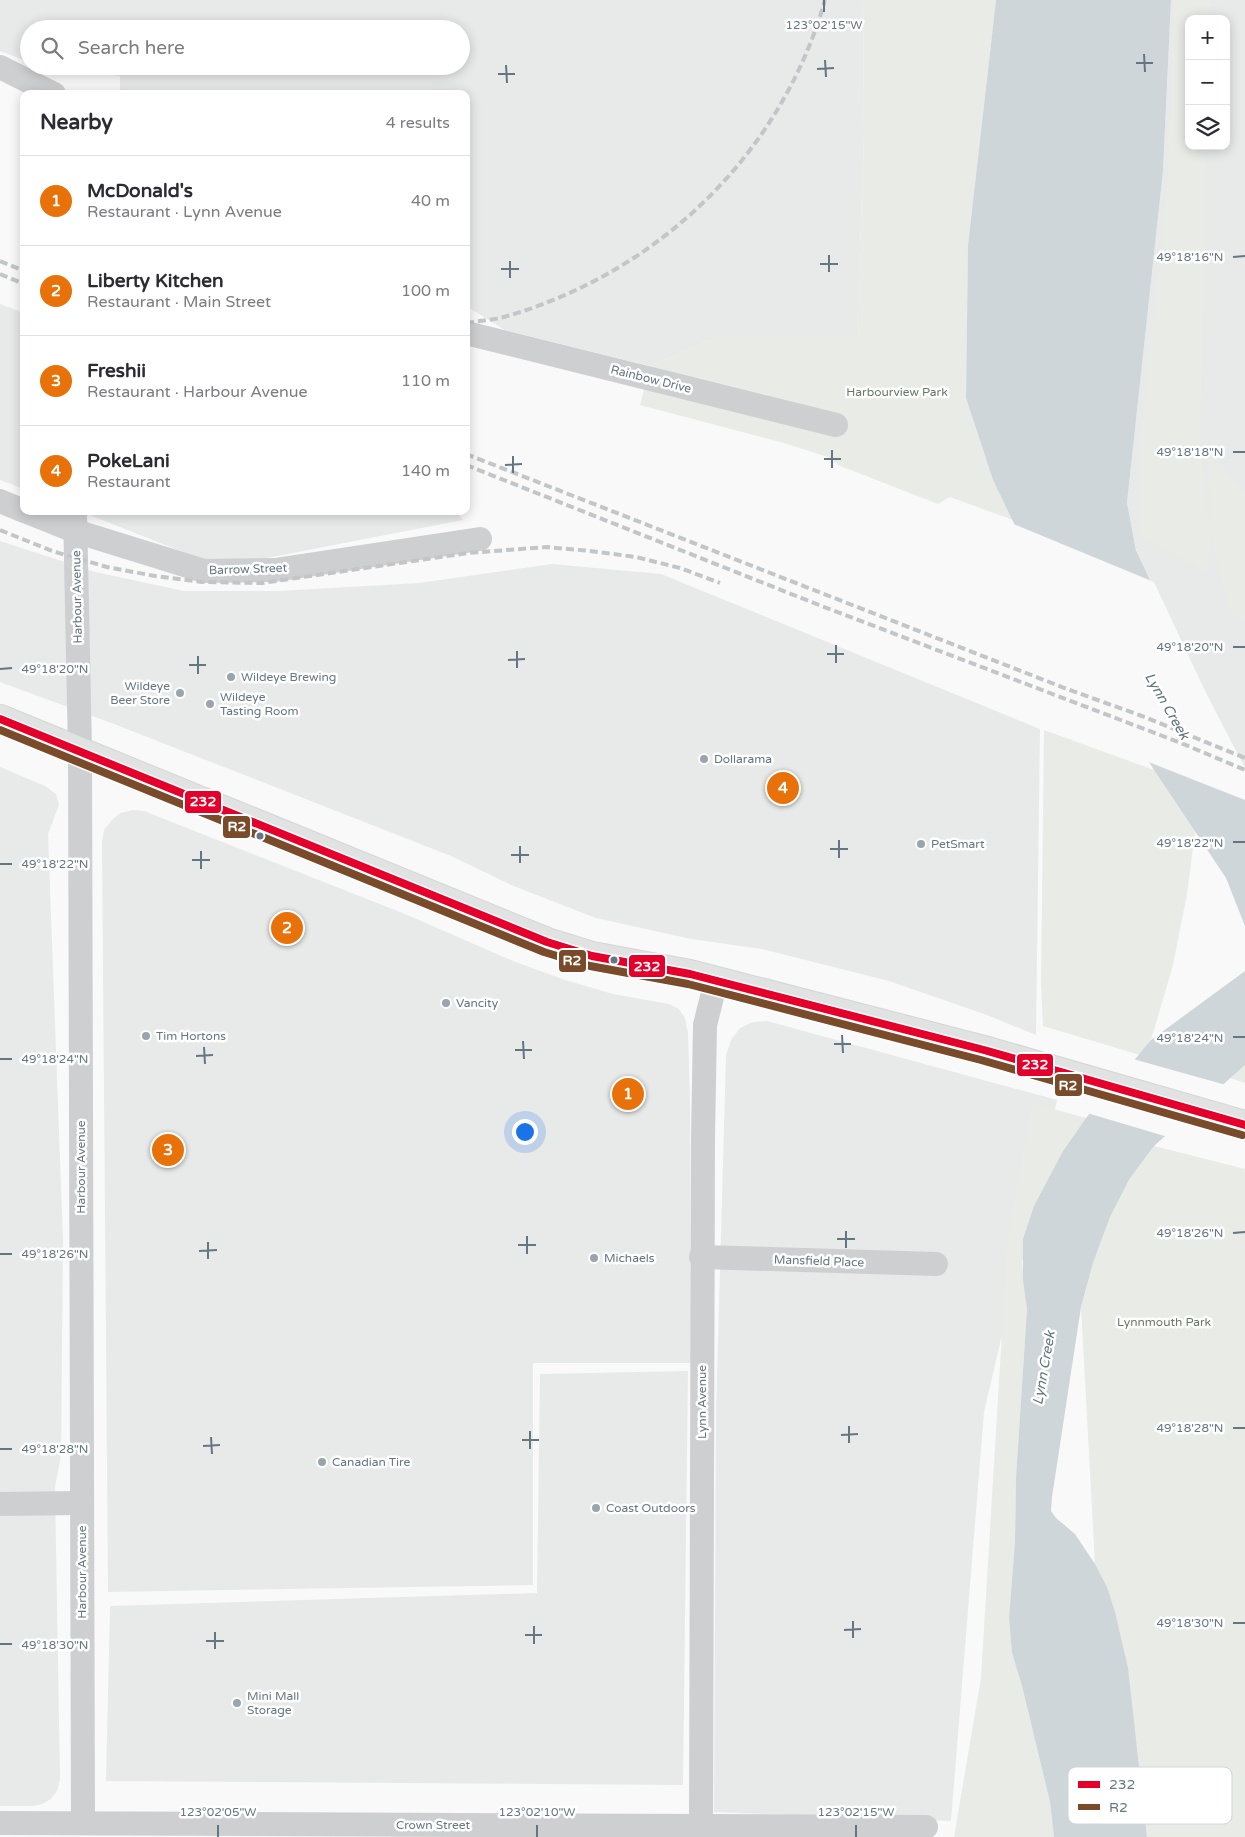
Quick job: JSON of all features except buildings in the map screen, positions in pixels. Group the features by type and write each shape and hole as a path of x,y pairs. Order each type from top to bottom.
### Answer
{"main road":[{"path":"0,719 547,942 592,956 716,980 984,1050 1245,1125"}],"street":[{"path":"0,67 46,90"},
{"name":"Rainbow Drive","path":"470,333 836,425"},
{"name":"Barrow Street","path":"0,502 20,510"},
{"name":"Barrow Street","path":"44,515 75,521 204,571 275,570 480,539"},
{"name":"Harbour Avenue","path":"75,521 80,751 83,1823"},
{"name":"Lynn Avenue","path":"701,1826 701,1257 705,1025 716,980"},
{"name":"Mansfield Place","path":"701,1257 936,1264"},
{"path":"0,1504 82,1504"},
{"name":"Crown Street","path":"0,1823 926,1827"}],"shaded area":[{"path":"0,0 863,0 864,134 857,336 719,336 650,366 505,330 470,308 470,90 120,90 120,76 114,75 470,75 470,20 20,20 20,59 0,51"},
{"path":"1171,0 1245,0 1245,773 1203,692 1136,549 1127,503 1163,171"},
{"path":"0,304 20,312 20,488 0,480"},
{"path":"90,515 459,515 463,520 220,567"},
{"path":"0,541 95,572 184,591 279,591 419,583 552,564 661,574 1040,729 1036,1035 987,1015 889,981 762,949 691,939 596,918 516,887 451,856 114,724 0,682"},
{"path":"0,767 45,786 56,794 59,805 48,834 63,1240 61,1455 55,1487 60,1779 57,1791 51,1799 33,1806 0,1806"},
{"path":"133,810 144,811 405,914 513,961 565,980 613,994 669,1004 679,1009 685,1018 688,1033 690,1100 691,1363 533,1363 533,1585 108,1592 102,842 104,830 112,820 120,813"},
{"path":"767,1021 1057,1100 984,1412 951,1821 714,1812 716,1414 726,1055 731,1040 740,1028 753,1022"},
{"path":"688,1371 683,1785 106,1781 110,1606 537,1593 540,1374"}],"green space":[{"name":"Harbourview Park","path":"863,0 996,0 968,245 966,398 993,480 1013,520 950,497 938,504 838,465 831,458 784,443 640,405 650,366 719,336 857,336 864,134"},
{"path":"1174,0 1210,0 1210,15 1185,15 1185,150 1207,150 1200,441 1209,524 1208,468 1214,444 1226,470 1234,482 1245,491 1245,620 1231,614 1211,537 1207,572 1138,536 1138,458 1167,184"},
{"path":"1044,730 1154,770 1195,832 1187,894 1173,965 1151,1040 1140,1055 1043,1026 1041,985"},
{"path":"1245,1065 1245,1083 1230,1078"},
{"path":"1032,1103 1086,1118 1063,1151 1022,1262 1027,1309 1016,1477 1015,1541 1009,1618 1012,1653 1022,1686 1050,1802 1054,1837 954,1837 981,1678 1008,1234"},
{"name":"Lynnmouth Park","path":"1154,1146 1245,1169 1245,1837 1147,1837 1146,1824 1232,1824 1232,1767 1139,1767 1107,1587 1095,1564 1081,1307 1093,1263 1110,1217 1130,1178"}],"water":[{"name":"Lynn Creek","path":"996,0 1171,0 1163,171 1127,503 1136,550 1203,692 1245,773 1245,926 1226,878 1154,770 1038,573 993,480 966,398 968,245"},
{"name":"Lynn Creek","path":"1245,971 1245,1065 1154,1146 1130,1178 1110,1217 1093,1263 1081,1307 1052,1497 1051,1511 1056,1518 1075,1534 1095,1564 1107,1587 1128,1668 1139,1767 1068,1767 1068,1824 1146,1824 1147,1837 1054,1837 1050,1802 1022,1686 1012,1653 1009,1618 1015,1541 1016,1477 1027,1309 1023,1280 1023,1239 1034,1206 1063,1151 1086,1118 1151,1040"}],"pier":[{"path":"1011,523 1154,582 1205,691 1245,768 1245,800 1146,761 1036,574"},
{"path":"1133,1059 1226,1085 1168,1137 1087,1113"}],"railway":[{"path":"470,322 504,317 560,297 613,271 662,238 706,200 745,157 778,109 805,56 825,0"},
{"path":"0,261 20,269"},
{"path":"0,274 20,282"},
{"path":"470,456 1067,689 1142,716 1245,758"},
{"path":"470,467 819,605 1181,743 1245,770"},
{"path":"0,530 52,551 107,567 202,582 262,583 468,553 547,547 636,557 680,568 720,583"}],"transit line":[{"name":"232","path":"0,719 547,942 592,956 690,974 984,1050 1245,1125"},
{"name":"R2","path":"0,730 544,952 590,966 688,984 981,1060 1242,1135"}],"place":[{"name":"Wildeye Brewing","path":"231,677"},
{"name":"Wildeye Beer Store","path":"180,693"},
{"name":"Wildeye Tasting Room","path":"210,704"},
{"name":"Dollarama","path":"704,759"},
{"name":"PokeLani","path":"783,788"},
{"name":"PetSmart","path":"921,844"},
{"name":"Liberty Kitchen","path":"287,928"},
{"name":"Vancity","path":"446,1003"},
{"name":"Tim Hortons","path":"146,1036"},
{"name":"McDonald's","path":"628,1094"},
{"name":"Freshii","path":"168,1150"},
{"name":"Michaels","path":"594,1258"},
{"name":"Canadian Tire","path":"322,1462"},
{"name":"Coast Outdoors","path":"596,1508"},
{"name":"Mini Mall Storage","path":"237,1703"}]}
